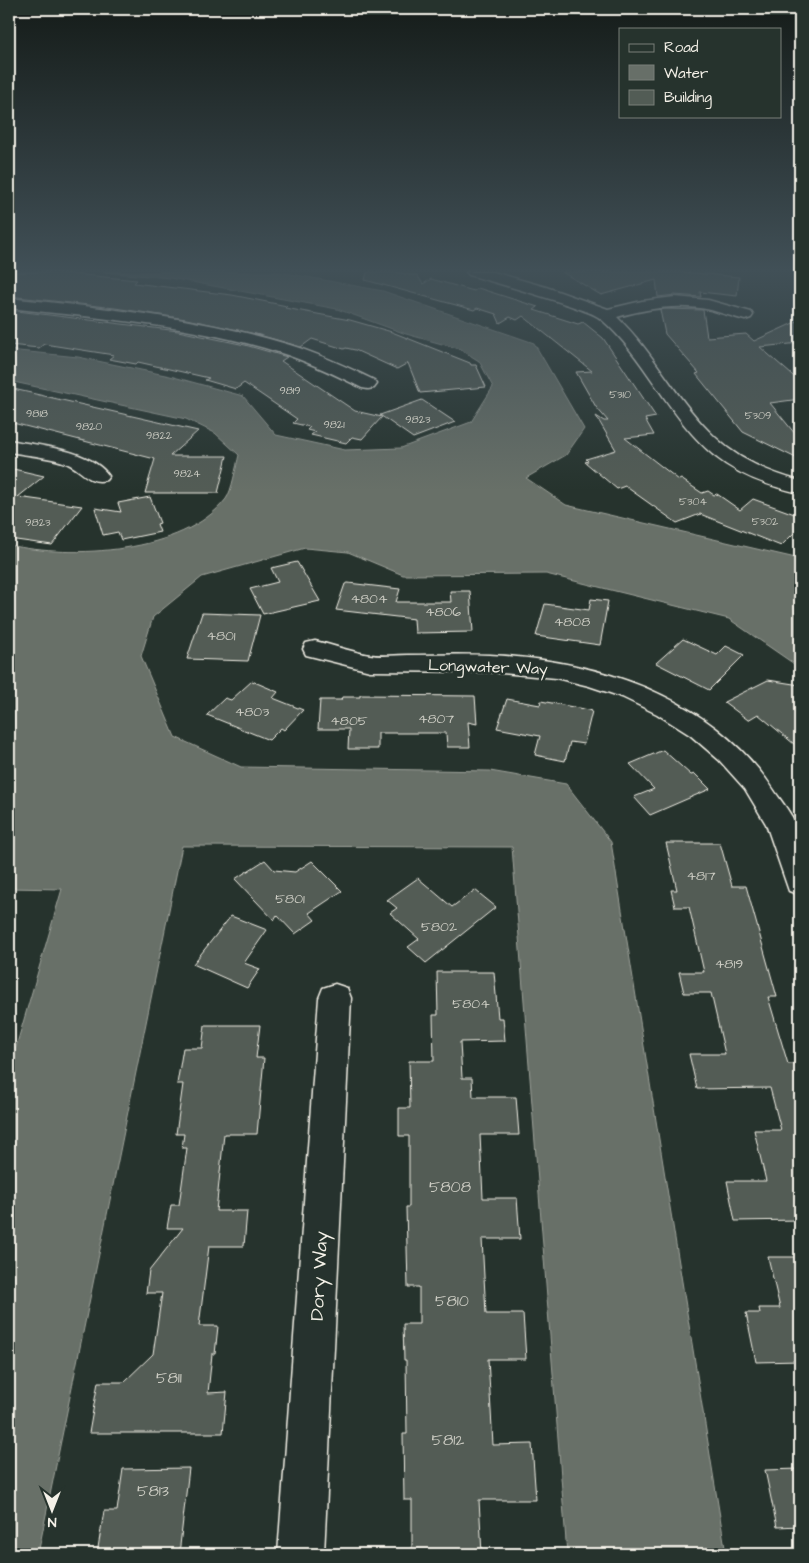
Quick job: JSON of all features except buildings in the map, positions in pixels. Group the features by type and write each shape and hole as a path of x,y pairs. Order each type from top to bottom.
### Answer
{"street":[{"path":"270,345 308,355 339,368 368,384"},
{"path":"636,345 699,433 720,452 754,472 800,487"},
{"path":"9,446 74,459 99,476"},
{"name":"Longwater Way","path":"315,649 371,663 515,664 550,668 579,673 639,693 692,722 714,739 750,776 777,816 786,836 800,883"},
{"name":"Dory Way","path":"301,1554 335,998"}],"water":[{"path":"445,345 535,345 584,429 566,455 526,478 566,505 800,559 800,668 729,619 546,574 403,575 348,552 305,548 202,577 153,617 141,656 175,737 241,767 490,771 566,784 611,842 726,1554 567,1554 512,847 182,846 38,1554 9,1554 9,1071 62,889 9,888 9,545 63,551 94,551 125,548 155,541 183,531 207,517 226,499 232,484 239,455 215,433 186,419 9,381 9,350 78,357 170,376 243,396 276,435 345,450 401,448 471,422 493,387 479,361 460,349"}]}
